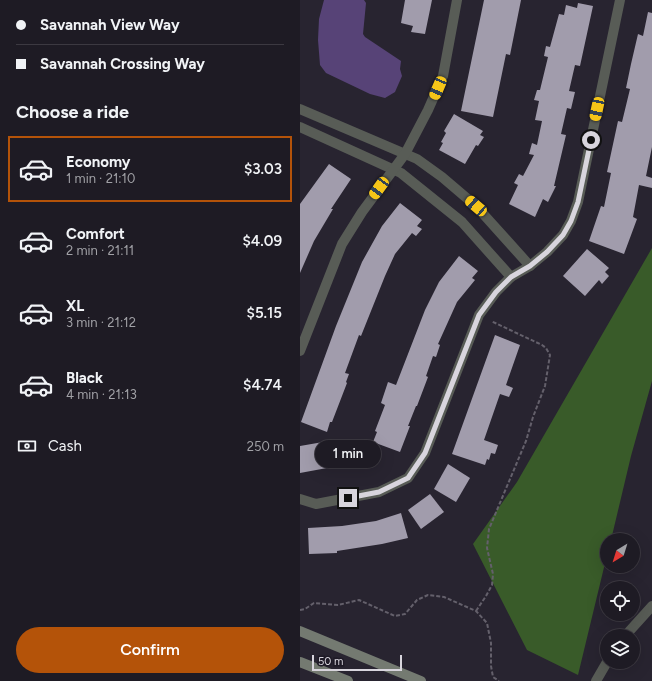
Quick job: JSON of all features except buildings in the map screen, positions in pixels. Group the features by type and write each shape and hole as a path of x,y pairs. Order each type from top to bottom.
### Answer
{"main road":[{"path":"300,631 421,681"},
{"path":"300,662 348,681"}],"street":[{"path":"300,351 342,244 362,212 405,154 428,110 443,76 457,0"},
{"path":"300,499 316,504 379,492 408,478 425,453 479,315 496,292 511,277 530,266 547,252 563,235 571,221 578,202 620,0"},
{"path":"300,109 417,159 442,177 476,206 530,266"},
{"path":"300,127 393,169 409,179 462,222 511,277"},
{"path":"631,629 652,606"},
{"path":"596,681 604,669"}],"path":[{"path":"476,612 492,585 492,574 487,548 489,529 526,442 533,417 545,386 550,355 546,348 542,345 491,321"},
{"path":"300,610 305,609 314,603 338,605 359,600 395,616 404,614 417,600 428,595 444,597 476,612 487,623 491,643 491,666 493,677 499,681"}],"green space":[{"path":"652,248 652,381 631,456 613,533 600,533 600,573 603,573 578,675 527,650 473,544 517,482"}],"shaded area":[{"path":"324,0 364,0 366,3 363,34 365,37 401,61 400,69 402,76 395,92 385,98 370,94 326,73 320,65 318,40 319,19"}],"route":[{"path":"348,498 379,492 408,478 425,453 479,315 496,292 511,277 530,266 547,252 563,235 571,221 578,202 591,140"}]}
